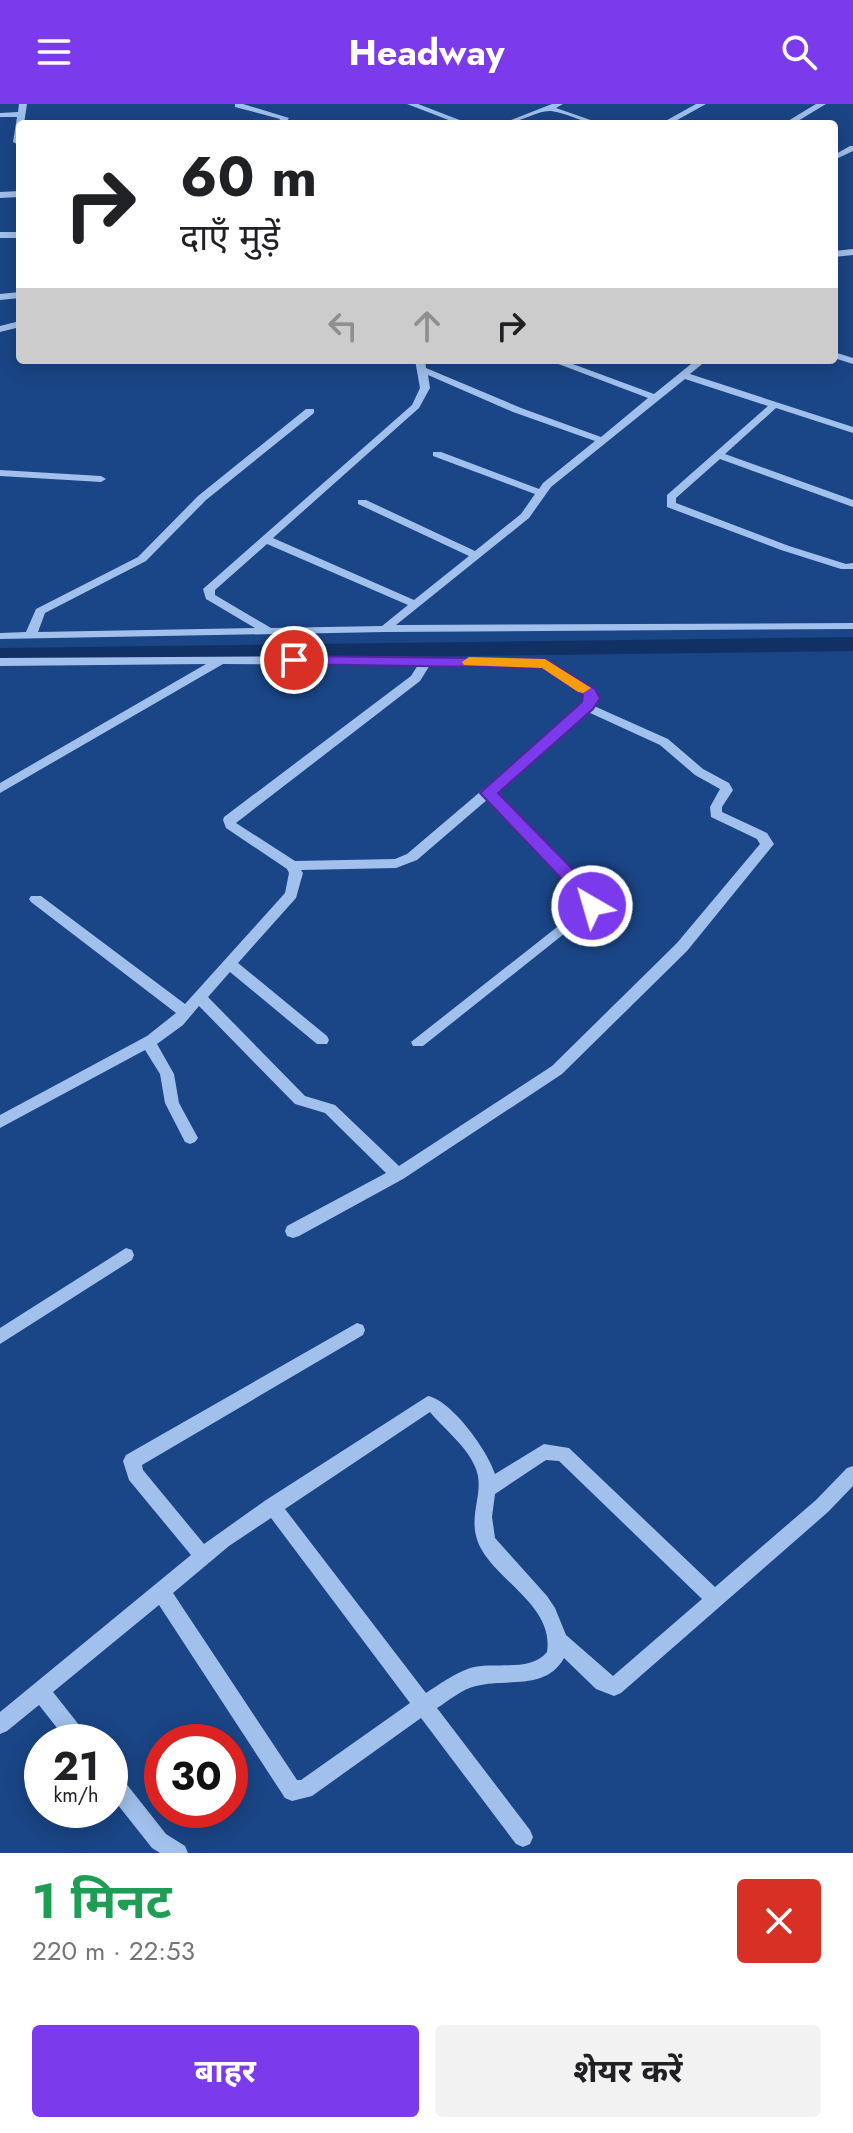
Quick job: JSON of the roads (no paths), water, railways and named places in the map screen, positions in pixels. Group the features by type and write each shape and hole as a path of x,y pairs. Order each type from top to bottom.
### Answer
{"street":[{"path":"20,120 23,104"},
{"path":"411,104 455,120"},
{"path":"426,109 439,104"},
{"path":"516,120 559,104"},
{"path":"672,120 702,104"},
{"path":"794,120 822,104"},
{"path":"238,105 285,118 284,120"},
{"path":"549,108 586,120"},
{"path":"0,115 21,114"},
{"path":"421,364 517,410 601,440"},
{"path":"269,631 210,597 211,587 416,406 425,388 421,364"},
{"path":"564,364 654,397"},
{"path":"385,629 525,516 541,493 601,440 697,364"},
{"path":"683,375 853,430"},
{"path":"773,406 671,497 671,505 785,548 845,567 853,566"},
{"path":"31,635 40,611 142,559 202,498 310,411"},
{"path":"437,454 541,493"},
{"path":"718,455 853,504"},
{"path":"0,473 101,479"},
{"path":"362,502 475,555"},
{"path":"265,539 415,604"},
{"path":"0,636 385,629 853,626"},
{"path":"0,789 220,661"},
{"path":"0,1122 148,1042 186,1013 291,895 296,873 292,866 231,825 229,820 416,678 426,661"},
{"path":"0,662 426,661 545,664 589,692 592,698 586,707 412,857 404,861 292,866"},
{"path":"293,1231 403,1174 557,1070 682,947 767,844 762,836 716,814 716,807 727,790 725,786 699,772 664,742 586,707"},
{"path":"418,1042 592,906 589,896 489,793"},
{"path":"36,899 186,1013"},
{"path":"229,964 322,1040"},
{"path":"199,997 300,1100 330,1109 396,1175"},
{"path":"148,1042 167,1074 172,1103 190,1138"},
{"path":"0,1337 126,1255"},
{"path":"203,1556 135,1474 132,1461 357,1330"},
{"path":"0,1724 203,1556 272,1506 428,1404 434,1405 481,1460 487,1477 483,1522 488,1544 543,1608 558,1640 603,1682 614,1686 822,1506 853,1474"},
{"path":"485,1490 544,1452 563,1454 714,1598"},
{"path":"272,1506 523,1837"},
{"path":"161,1592 292,1791 305,1789 424,1705 473,1676 533,1672 544,1668 556,1654 558,1640"},
{"path":"40,1691 66,1724"},
{"path":"128,1802 159,1841 178,1853"}],"waterway":[{"path":"0,655 853,644"}]}
